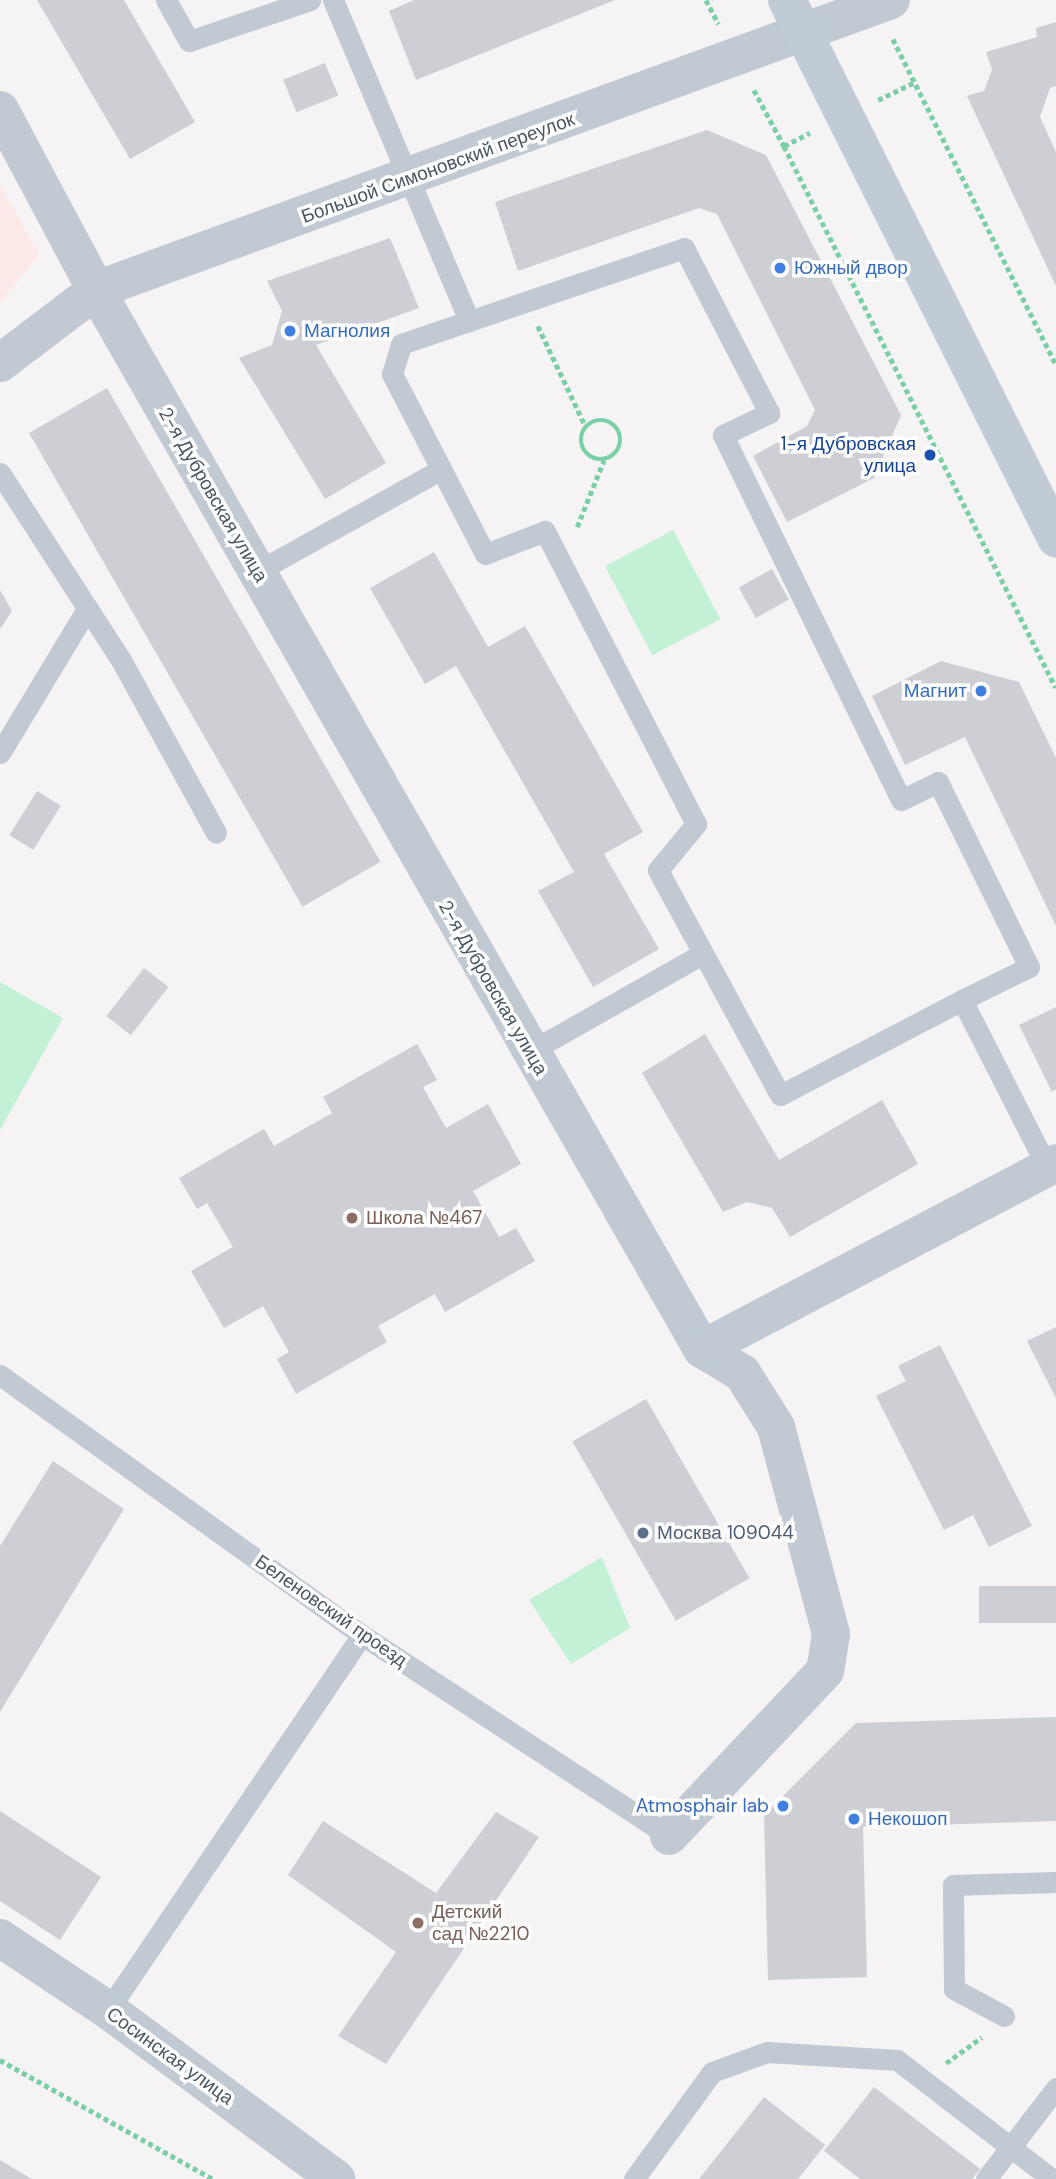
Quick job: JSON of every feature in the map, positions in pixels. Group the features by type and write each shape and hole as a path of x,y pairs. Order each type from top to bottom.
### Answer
{"main road":[{"path":"786,0 1056,538"}],"street":[{"name":"Большой Симоновский переулок","path":"0,363 96,290 408,180 883,3"},
{"name":"2-я Дубровская улица","path":"0,110 96,290 529,1052 702,1349 742,1373 776,1427 831,1634 825,1671 669,1836"},
{"path":"702,1349 1052,1165"},
{"name":"Сосинская улица","path":"0,1938 108,2010 337,2179"}],"lane":[{"path":"166,0 189,41 310,0"},
{"path":"333,0 469,321"},
{"path":"684,248 769,413 723,435 901,800 938,782 1030,967 780,1095 658,870 696,824 545,531 485,554 392,374 401,344 527,301 684,248"},
{"path":"256,572 440,470"},
{"path":"0,472 85,612 121,660 216,833"},
{"path":"0,753 85,612"},
{"path":"529,1052 702,954"},
{"path":"962,1000 1052,1165"},
{"name":"Беленовский проезд","path":"0,1376 362,1635 669,1836"},
{"path":"108,2010 362,1635"},
{"path":"998,2023 954,1989 953,1885 1056,1882"},
{"path":"634,2179 712,2072 767,2052 897,2060 1052,2179"},
{"path":"986,2179 1056,2088"}],"path":[{"path":"883,3 1056,364"},
{"path":"784,146 1056,688"},
{"path":"527,301 586,427"},
{"path":"562,564 604,460 620,448 618,427 599,419 586,427 581,442 585,453 604,460"},
{"path":"923,2080 998,2023"},
{"path":"0,2060 213,2179"}],"shaded area":[{"path":"0,185 39,255 0,302"}],"green space":[{"path":"673,530 720,619 652,655 605,566"},
{"path":"0,982 63,1018 0,1130"},
{"path":"602,1557 630,1628 571,1664 529,1600"}],"building":[{"path":"37,0 124,0 195,122 130,159"},
{"path":"414,0 615,0 416,80 389,11"},
{"path":"1056,22 1056,86 1050,88 1040,117 1056,152 1056,286 967,96 984,91 992,70 986,52 1037,37 1036,28"},
{"path":"325,63 338,95 296,112 283,80"},
{"path":"707,130 766,155 901,415 874,478 787,522 753,456 807,426 815,410 717,214 699,208 518,271 495,202"},
{"path":"390,238 419,308 316,345 386,463 325,499 239,358 272,345 282,311 267,281"},
{"path":"107,388 381,862 303,907 29,433"},
{"path":"434,552 488,647 525,626 643,832 604,854 659,949 593,987 538,891 574,872 456,666 425,684 370,588"},
{"path":"772,569 789,600 756,618 739,587"},
{"path":"0,590 12,611 0,629"},
{"path":"941,661 1019,682 1056,758 1056,926 965,737 905,765 872,696"},
{"path":"37,791 61,806 33,850 9,835"},
{"path":"144,968 168,987 131,1035 106,1016"},
{"path":"1056,1007 1056,1089 1052,1092 1019,1025"},
{"path":"705,1034 779,1160 882,1100 918,1164 790,1237 772,1208 747,1202 723,1212 642,1073"},
{"name":"Школа №467","path":"417,1044 437,1080 423,1087 446,1128 488,1104 521,1164 473,1191 499,1237 516,1228 535,1261 445,1312 435,1294 378,1326 387,1342 296,1394 277,1359 289,1352 263,1306 224,1328 191,1271 233,1247 207,1203 197,1209 179,1178 264,1129 274,1146 332,1113 323,1097"},
{"path":"1056,1327 1056,1398 1027,1341"},
{"path":"940,1345 1032,1526 989,1547 973,1515 944,1530 876,1396 906,1381 898,1366"},
{"path":"646,1399 750,1578 676,1621 572,1442"},
{"path":"53,1461 124,1509 0,1712 0,1546"},
{"path":"979,1586 1056,1586 1056,1623 979,1623"},
{"path":"1056,1717 1056,1821 863,1827 867,1977 768,1980 764,1815 856,1723"},
{"path":"0,1811 101,1877 60,1940 0,1901"},
{"name":"Детский сад №2210","path":"496,1812 539,1837 386,2064 338,2036 396,1952 288,1875 323,1821 436,1893"},
{"path":"874,2087 980,2169 972,2179 860,2179 824,2151"},
{"path":"764,2097 825,2145 798,2179 699,2179"},
{"path":"0,2160 32,2179 0,2179"}],"place":[{"name":"Южный двор","path":"780,268"},
{"name":"Магнолия","path":"290,331"},
{"name":"1-я Дубровская улица","path":"930,455"},
{"name":"Магнит","path":"981,691"},
{"name":"Школа №467","path":"352,1218"},
{"name":"Москва 109044","path":"643,1533"},
{"name":"Atmosphair lab","path":"783,1806"},
{"name":"Некошоп","path":"854,1819"},
{"name":"Детский сад №2210","path":"418,1923"}]}
